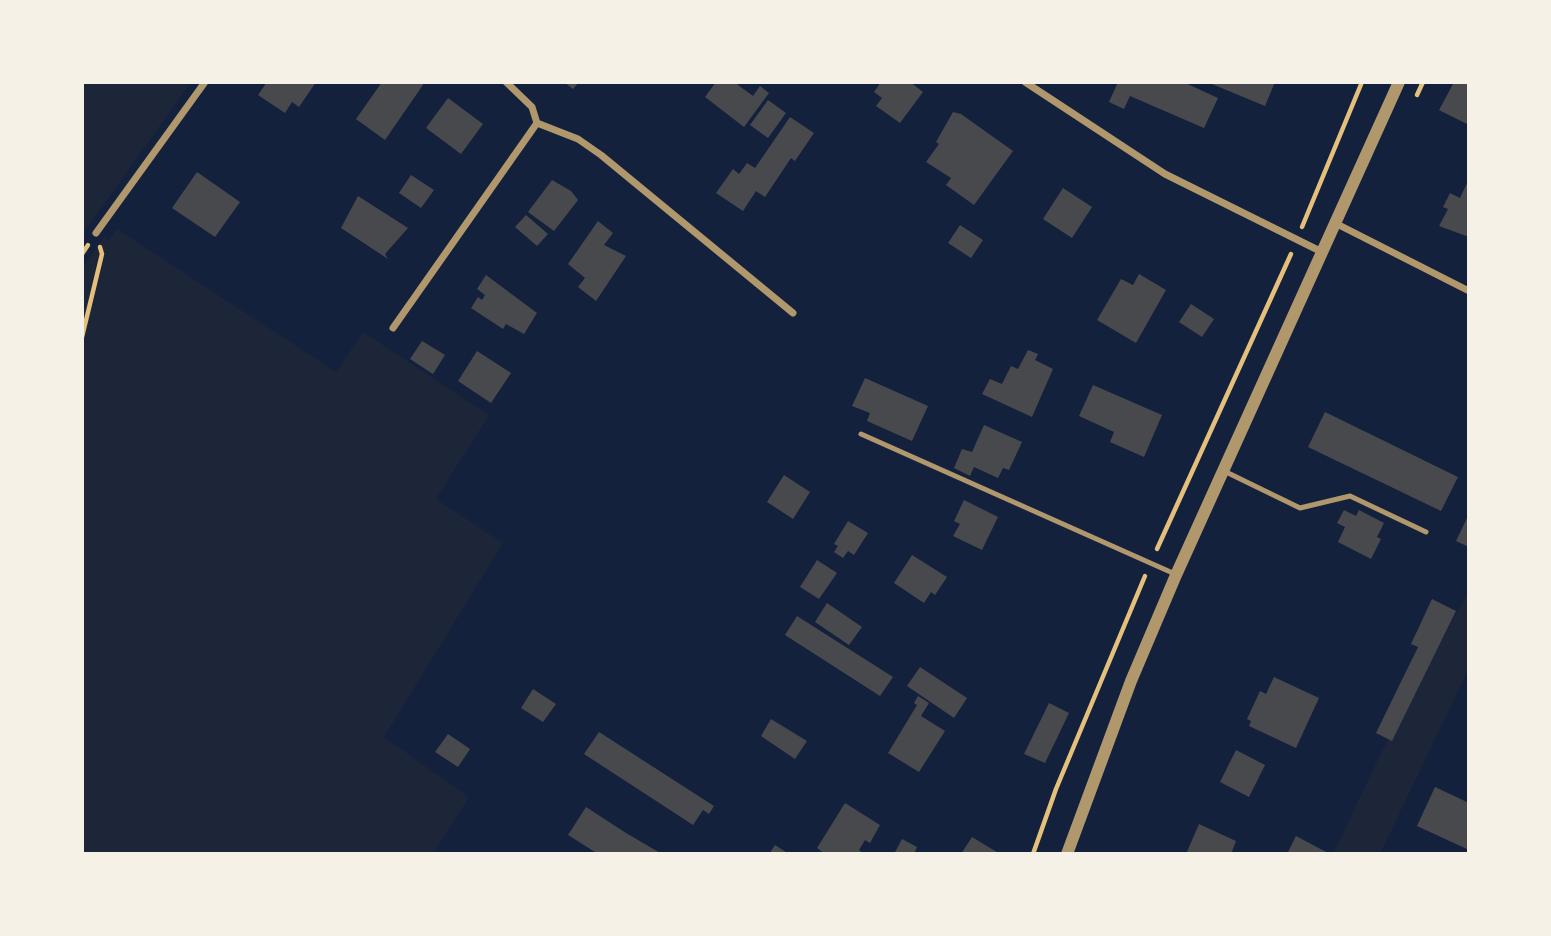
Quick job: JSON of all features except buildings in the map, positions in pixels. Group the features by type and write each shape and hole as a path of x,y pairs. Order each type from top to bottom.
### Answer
{"street":[{"path":"96,233 205,82"},
{"path":"506,82 532,107 537,123"},
{"path":"1025,82 1165,174 1322,252"},
{"path":"1067,854 1131,681 1176,575 1399,82"},
{"path":"537,123 578,139 601,155 793,313"},
{"path":"393,328 537,123"},
{"path":"1335,223 1469,291"}],"lane":[{"path":"862,434 1176,575"},
{"path":"1223,471 1300,508 1350,496 1426,532"}],"path":[{"path":"1033,854 1066,765 1150,564 1297,241 1362,82"},
{"path":"82,337 102,254 96,233"}],"shaded area":[{"path":"82,82 191,82 82,235"},
{"path":"117,229 336,372 363,332 489,415 436,499 503,543 384,737 469,797 433,854 82,854 82,268 106,234 107,242"},
{"path":"1469,590 1469,668 1380,854 1333,854 1380,755"}]}
